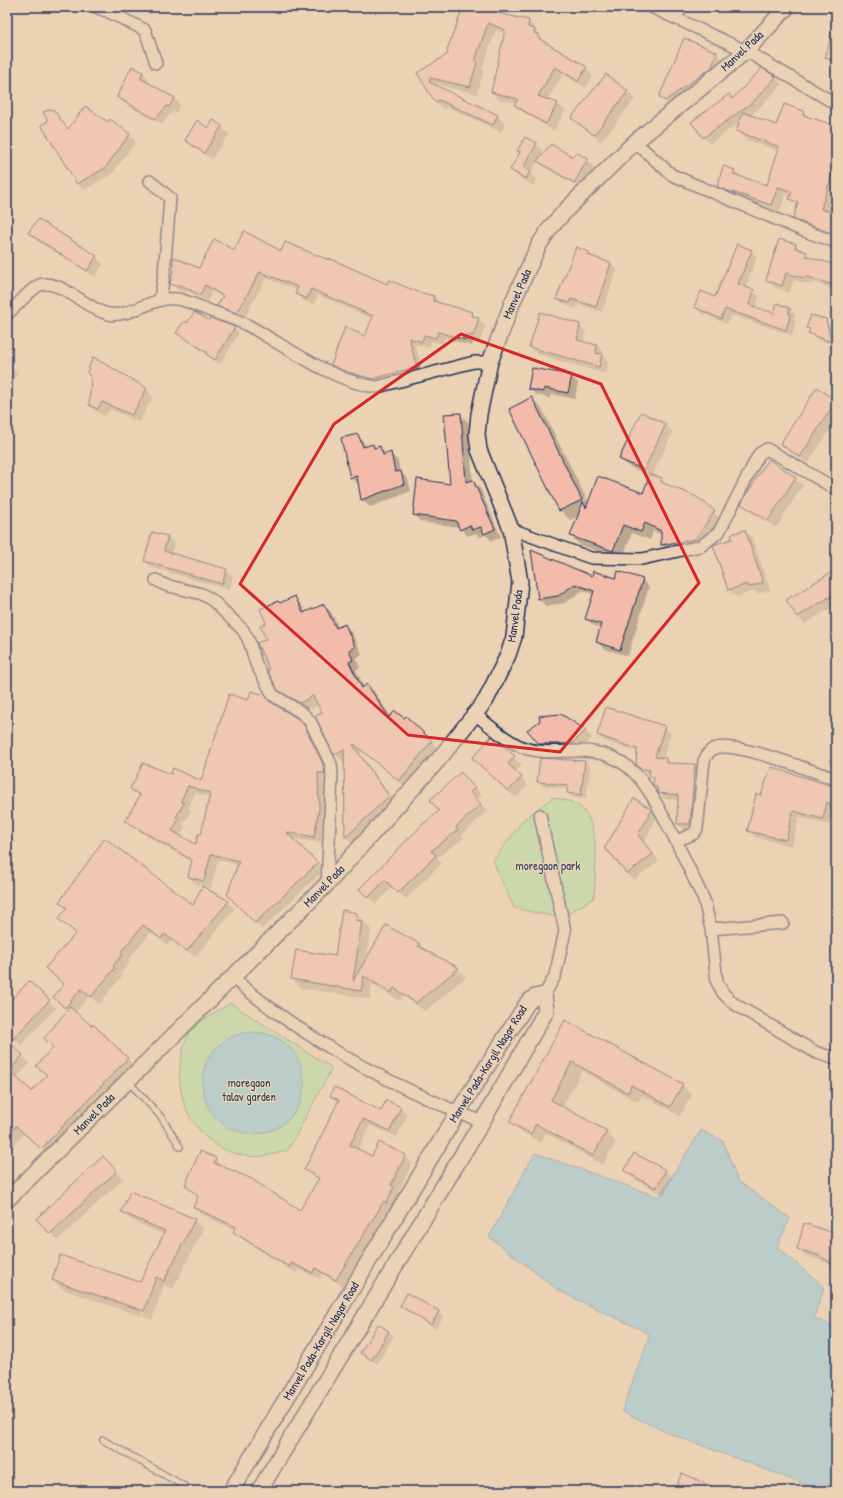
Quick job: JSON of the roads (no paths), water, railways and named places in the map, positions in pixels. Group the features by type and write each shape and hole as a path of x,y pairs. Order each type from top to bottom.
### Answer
{"main road":[{"name":"Manvel Pada","path":"7,1200 327,884 439,759 486,700 508,655 514,637 520,582 511,529 479,450 479,414 490,362 513,301 540,245 551,227 635,142 746,51 787,7"},
{"name":"Manvel Pada-Kargil Nagar Road","path":"231,1491 458,1112 528,1002 534,997 544,995 546,1010 482,1122 259,1491"}],"street":[{"path":"96,7 112,10 145,30 156,63"},
{"path":"651,7 746,51 836,104"},
{"path":"676,18 681,7"},
{"path":"635,142 672,175 804,231 836,242"},
{"path":"150,181 170,198 164,275 160,299"},
{"path":"7,314 36,287 45,284 57,286 81,301 109,314 123,313 160,299 181,300 248,325 305,359 365,386 377,387 474,362 490,362"},
{"path":"511,529 591,558 642,559 701,546 719,532 758,454 767,449 836,489"},
{"path":"156,580 165,585 202,594 212,600 243,630 249,641 256,664 273,695 302,713 310,721 331,764 332,775 327,884"},
{"path":"474,714 523,748 537,750 594,751 612,756 630,768 645,783 676,841 704,900 711,929 717,982 723,993 733,1003 808,1048 836,1059"},
{"path":"676,841 693,834 697,829 704,761 708,752 714,748 724,747 747,750 836,779"},
{"path":"540,815 565,931 555,976 544,995"},
{"path":"711,929 783,923"},
{"path":"232,977 256,998 339,1054 458,1112 482,1122"}],"lane":[{"path":"128,1080 162,1118 180,1147"},
{"path":"103,1440 193,1491"}],"water":[{"path":"253,1032 272,1036 289,1047 300,1064 304,1083 300,1102 289,1119 272,1130 253,1134 234,1130 217,1119 206,1102 202,1083 206,1064 217,1047 234,1036"},
{"path":"701,1130 723,1141 738,1181 790,1218 777,1247 824,1287 814,1318 836,1327 836,1478 820,1490 668,1433 622,1411 650,1334 561,1292 489,1237 535,1153 659,1197"}],"park label":[{"name":"moregaon park","path":"548,866"},
{"name":"moregaon talav garden","path":"249,1090"}]}
